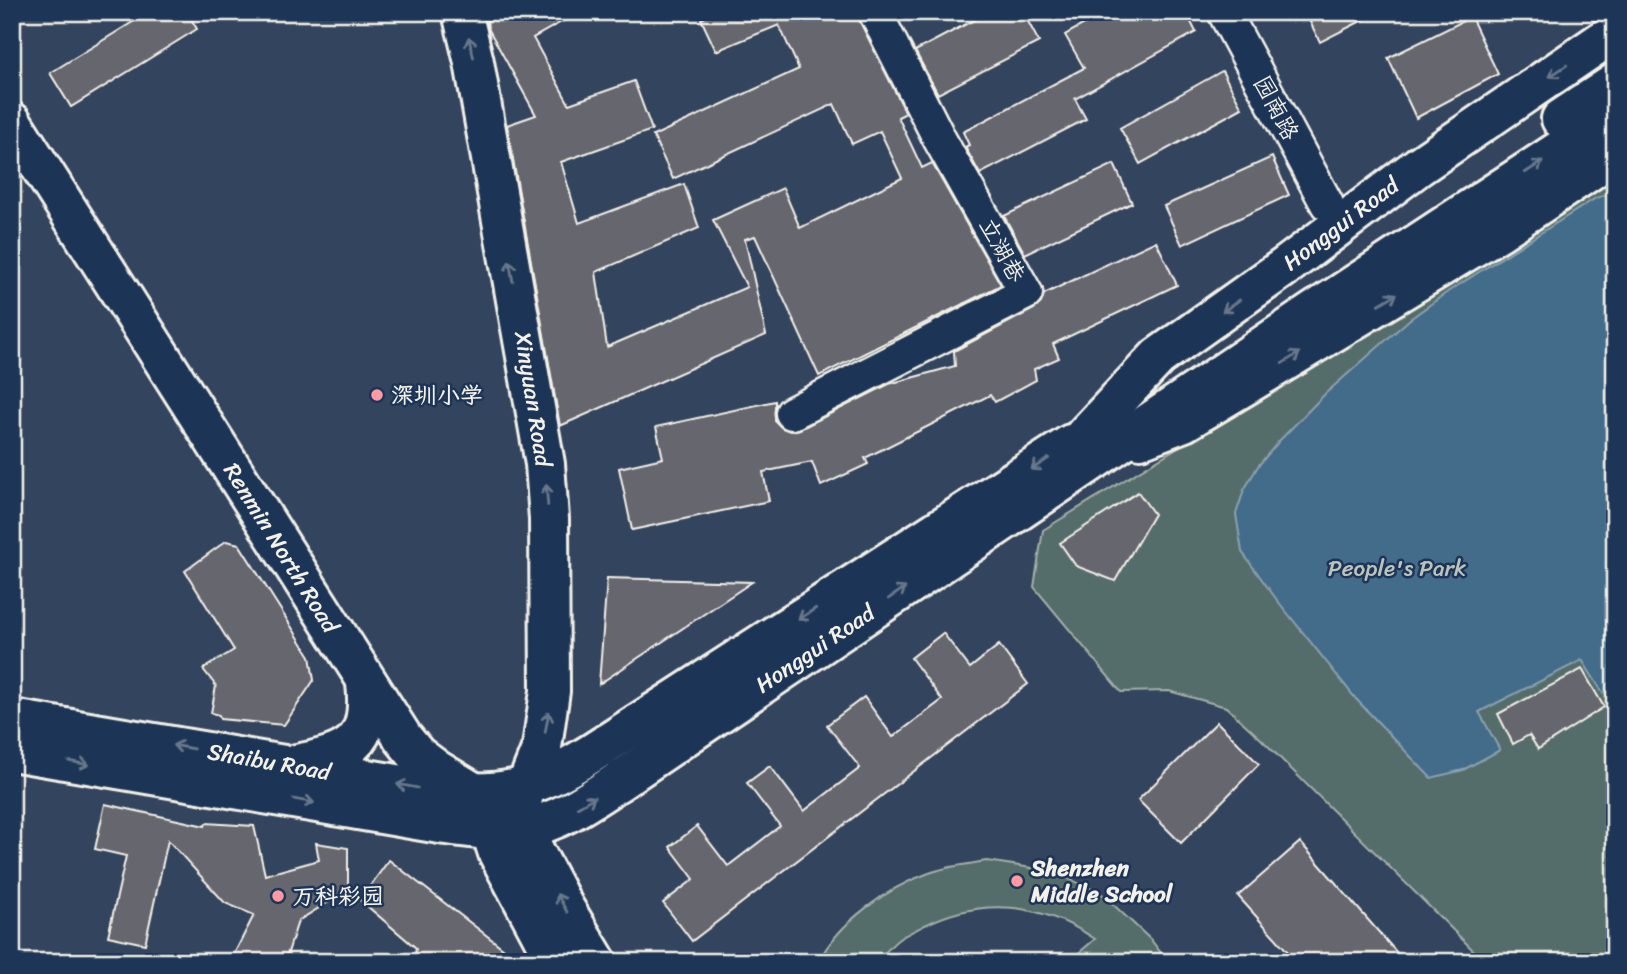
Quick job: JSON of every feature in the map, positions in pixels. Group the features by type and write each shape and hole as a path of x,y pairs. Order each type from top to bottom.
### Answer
{"main road":[{"name":"Xinyuan Road","path":"462,12 474,62 545,464 549,519 550,691 542,747 526,787"},
{"name":"Honggui Road","path":"1308,301 1419,166 1615,32"},
{"name":"Honggui Road","path":"506,829 579,806 622,779 1092,446 1308,301 1615,83"},
{"name":"Honggui Road","path":"1308,301 1615,114"},
{"name":"Renmin North Road","path":"12,122 402,738 437,770 475,793"},
{"name":"Honggui Road","path":"526,787 592,753 1092,446 1158,358 1500,232 1615,154"},
{"path":"292,765 335,755 352,744 364,730 369,709 366,683"},
{"name":"Shaibu Road","path":"12,719 426,789 475,793 526,787"},
{"name":"Shaibu Road","path":"12,751 446,825 506,829"},
{"path":"526,787 520,815 506,829 498,853 556,962"},
{"path":"475,793 484,810 506,829 564,907 597,962"}],"street":[{"name":"立湖巷","path":"792,413 1026,293 940,140 875,12"},
{"name":"园南路","path":"1224,12 1327,204"}],"green space":[{"name":"People's Park","path":"1615,176 1615,962 1485,962 1226,707 1169,691 1121,692 1034,587 1043,530 1542,224"},
{"path":"987,861 1051,871 1101,893 1151,940 1168,962 1068,962 1095,939 1075,927 1032,911 989,907 945,916 923,926 899,939 877,962 818,962 838,933 881,897 913,879 936,871"}],"water":[{"path":"1615,192 1615,688 1603,693 1582,660 1479,712 1500,750 1463,770 1431,778 1356,699 1277,600 1242,552 1236,514 1244,490 1258,466 1279,441 1326,393 1410,319 1449,291 1596,198"}],"building":[{"path":"149,12 187,12 197,29 71,107 50,73"},
{"path":"503,12 579,12 533,38 569,104 634,81 652,130 561,162 579,223 684,184 699,228 596,272 607,347 747,287 713,220 783,188 800,228 902,178 880,131 852,144 834,104 673,179 653,136 799,69 779,25 716,51 701,19 717,12 857,12 906,113 898,117 922,168 932,163 1001,285 819,376 755,236 745,239 766,335 560,426 507,125 536,115 489,30 487,21"},
{"path":"989,12 1023,12 1039,42 938,94 915,51"},
{"path":"1106,12 1186,12 1196,32 1075,99 1086,119 980,174 965,147 969,145 963,132 1084,68 1065,35"},
{"path":"1305,12 1379,12 1320,42"},
{"path":"1471,17 1498,74 1416,118 1388,58"},
{"path":"1222,71 1242,108 1140,164 1120,128"},
{"path":"1272,157 1289,195 1182,245 1164,206"},
{"path":"1114,164 1132,203 1025,254 1004,216"},
{"path":"1156,241 1177,285 1053,344 1059,358 1034,369 1036,380 995,402 990,395 865,458 868,464 821,486 812,462 763,472 769,501 632,530 619,468 663,458 656,427 775,401 775,421 790,431 800,429 889,384 955,366 954,351 1034,309 1041,303 1044,294"},
{"path":"1138,492 1154,514 1115,581 1076,566 1060,543"},
{"path":"226,541 239,544 310,656 314,680 284,725 220,719 219,715 211,713 216,686 203,669 234,650 185,571"},
{"path":"607,578 752,582 599,684"},
{"path":"943,633 970,668 999,645 1028,684 692,941 663,903 694,879 670,847 697,826 728,866 780,826 747,783 770,766 804,811 860,768 827,725 864,697 893,737 942,700 911,658"},
{"path":"1582,669 1604,707 1538,749 1529,735 1513,744 1498,714"},
{"path":"1217,722 1259,764 1181,843 1138,800"},
{"name":"万科彩园","path":"105,804 205,826 206,823 254,826 265,875 319,860 316,843 348,848 348,890 298,921 285,962 230,962 254,915 225,903 168,840 145,944 108,936 126,856 95,849"},
{"path":"1300,842 1405,962 1297,962 1238,896"},
{"name":"万科彩园","path":"389,860 521,962 414,962 416,948 360,900"}],"place":[{"name":"深圳小学","path":"377,395"},
{"name":"Shenzhen Middle School","path":"1017,881"},
{"name":"万科彩园","path":"278,896"}]}
